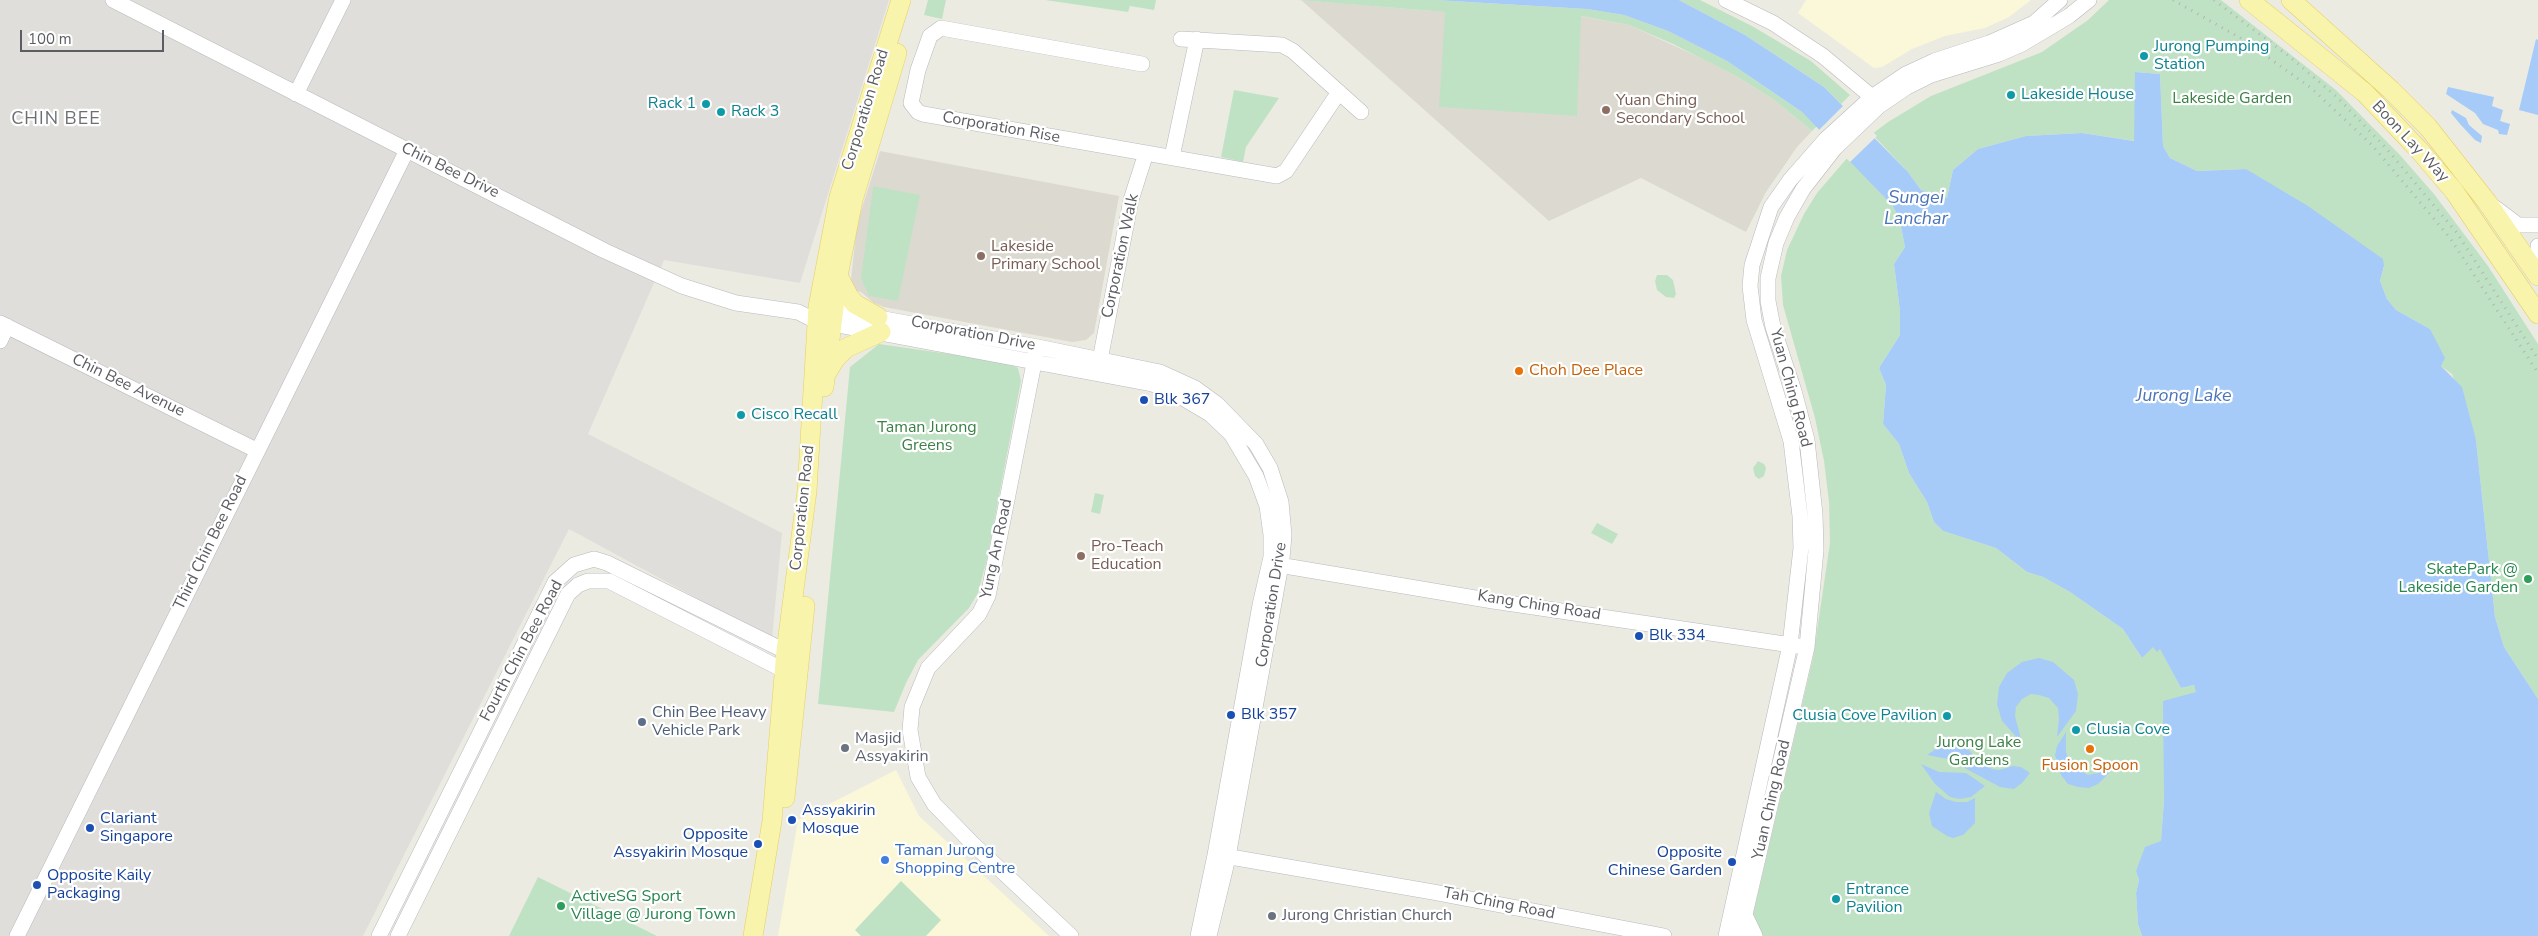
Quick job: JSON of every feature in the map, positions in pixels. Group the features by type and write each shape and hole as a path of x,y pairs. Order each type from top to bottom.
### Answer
{"main road":[{"name":"Corporation Road","path":"792,655 825,379 825,315 838,276 866,132 901,0"},
{"name":"Corporation Road","path":"753,936 772,821 790,674 825,315 839,197 895,59 915,0"},
{"name":"Boon Lay Way","path":"2249,0 2365,93 2419,150 2454,191 2538,314"},
{"name":"Boon Lay Way","path":"2291,0 2391,90 2428,127 2487,202 2538,276"},
{"path":"825,379 835,359 846,348 880,324 855,304 838,276"},
{"name":"Corporation Road","path":"766,936 771,916 787,787 790,674"}],"street":[{"name":"Chin Bee Drive","path":"113,0 532,212 605,251 682,286 736,303 825,315"},
{"path":"296,94 343,0"},
{"path":"1726,0 1792,34 1837,67 1876,102"},
{"name":"Yuan Ching Road","path":"1740,936 1808,642 1809,539 1806,440 1794,391 1773,327 1767,286 1776,243 1787,217 1831,143 1906,74 1934,61 1989,43 2034,23 2060,0"},
{"name":"Yuan Ching Road","path":"1876,102 1931,75 1999,54 2022,44 2069,16 2089,0"},
{"name":"Corporation Rise","path":"1142,64 940,28 930,36 910,98 911,103 918,112 1146,153"},
{"path":"1180,39 1282,45 1293,51 1361,112"},
{"path":"1172,157 1197,39"},
{"path":"895,59 920,66"},
{"path":"1146,153 1282,175 1339,92"},
{"name":"Third Chin Bee Road","path":"17,936 256,450 407,150"},
{"name":"Corporation Walk","path":"1100,360 1131,200 1146,153"},
{"path":"2487,202 2518,225 2538,225"},
{"path":"2538,246 2538,257"},
{"name":"Corporation Drive","path":"825,315 1036,354 1152,384 1170,391 1210,414 1231,434 1256,476 1267,506 1276,561"},
{"path":"0,341 4,324"},
{"name":"Chin Bee Avenue","path":"4,324 256,450"},
{"name":"Corporation Drive","path":"1036,354 1100,360 1160,372 1195,388 1239,424 1256,444 1270,468 1281,502 1284,535 1276,561 1221,858 1209,936"},
{"name":"Yung An Road","path":"1036,354 988,596 979,614 928,668 912,707 910,730 918,777 934,804 1067,935"},
{"name":"Yuan Ching Road","path":"1726,936 1790,640 1809,539"},
{"name":"Fourth Chin Bee Road","path":"379,936 536,619 555,582 565,571 583,561 594,559 608,563 792,655"},
{"name":"Kang Ching Road","path":"1276,561 1465,592 1808,642"},
{"name":"Fourth Chin Bee Road","path":"398,936 568,594 578,585 588,581 609,581 790,674"},
{"name":"Corporation Drive","path":"1198,936 1221,858"},
{"name":"Tah Ching Road","path":"1221,858 1629,936"},
{"name":"Tah Ching Road","path":"1221,858 1433,892 1664,936"},
{"path":"1745,915 1755,936"}],"shaded area":[{"path":"0,0 889,0 800,283 664,260 588,434 782,533 772,639 569,529 363,936 0,936"},
{"name":"Yuan Ching Secondary School","path":"1301,0 1433,11 1580,16 1629,25 1736,76 1773,99 1812,131 1797,147 1766,192 1746,232 1641,178 1549,221"},
{"path":"1806,0 2031,0 2009,17 1985,28 1945,36 1912,49 1882,67 1874,68 1798,13"},
{"name":"Lakeside Primary School","path":"880,151 1119,196 1094,333 1086,340 1072,342 884,307 874,303 861,292 850,289 857,224"},
{"name":"Taman Jurong Shopping Centre","path":"896,770 919,816 1049,936 778,936 798,820"}],"green space":[{"path":"928,0 946,0 942,19 924,15"},
{"path":"1045,0 1156,0 1154,10 1130,6 1128,12"},
{"path":"1298,0 1435,0 1587,9 1624,15 1668,31 1727,61 1802,112 1817,126 1812,131 1773,99 1736,76 1673,44 1629,25 1581,16 1577,116 1439,107 1445,12"},
{"path":"1679,0 1700,0 1752,26 1811,61 1850,95 1841,104 1824,87 1745,35"},
{"name":"Lakeside Garden","path":"2109,0 2221,0 2336,90 2400,155 2434,194 2488,266 2538,344 2538,699 2504,647 2495,617 2476,440 2452,374 2441,366 2430,329 2396,310 2387,299 2380,281 2384,267 2246,169 2197,171 2170,158 2163,146 2160,74 2135,72 2135,141 2082,133 2026,136 1978,149 1953,170 1947,198 1921,190 1908,172 1872,134 1931,96 2042,52 2088,20"},
{"path":"1234,90 1279,98 1246,147 1243,162 1221,157"},
{"name":"Jurong Lake Gardens","path":"1848,157 1892,205 1899,217 1905,247 1894,264 1900,311 1900,335 1879,368 1886,385 1883,424 1899,444 1909,473 1927,502 1934,522 1943,531 1996,548 2027,572 2043,577 2070,592 2123,629 2142,658 2153,646 2160,648 2181,688 2194,685 2197,692 2164,800 2161,842 2136,871 2139,880 2136,893 2138,924 2142,936 1748,936 1813,658 1830,543 1829,502 1824,461 1815,418 1783,305 1781,276 1787,250 1804,214 1817,193"},
{"path":"873,186 920,195 898,301 869,296 861,278"},
{"path":"1657,275 1667,275 1673,280 1676,294 1674,298 1666,297 1657,290 1655,281"},
{"name":"Taman Jurong Greens","path":"879,344 1006,362 1018,368 1021,381 987,559 978,593 969,608 918,660 894,712 818,704 850,367"},
{"path":"1758,461 1764,464 1766,468 1764,476 1759,479 1755,476 1753,468"},
{"path":"1095,493 1104,495 1100,514 1091,512"},
{"path":"1597,523 1618,534 1612,544 1591,533"},
{"name":"ActiveSG Sport Village @ Jurong Town","path":"538,877 657,936 509,936"},
{"path":"901,881 941,920 926,936 861,936 855,930"}],"water":[{"name":"Jurong Lake","path":"1435,0 1679,0 1745,35 1824,87 1908,172 1921,190 1947,198 1953,170 1978,149 2026,136 2082,133 2134,141 2135,72 2160,74 2163,146 2170,158 2197,171 2246,169 2308,206 2383,259 2384,266 2380,281 2387,299 2396,310 2430,329 2445,358 2441,366 2462,387 2476,440 2495,617 2504,647 2538,699 2538,936 2142,936 2138,924 2136,893 2139,880 2136,871 2145,847 2161,841 2164,800 2163,701 2196,692 2194,685 2181,688 2160,649 2157,652 2153,647 2142,658 2123,629 2070,592 2043,577 2027,572 1996,548 1943,531 1934,522 1927,502 1909,473 1899,444 1883,424 1886,385 1879,368 1900,335 1900,311 1894,264 1905,247 1899,217 1892,205 1802,112 1727,61 1668,31 1624,15 1587,9"},
{"path":"2536,39 2538,40 2538,115 2519,110"},
{"path":"2448,87 2494,97 2492,106 2503,110 2500,121 2510,124 2507,135 2499,134 2498,130 2483,124 2475,113 2446,94"},
{"path":"2452,110 2466,118 2469,125 2482,136 2481,143 2475,140 2460,124 2451,113"},
{"path":"2039,658 2053,662 2074,680 2078,694 2076,711 2057,737 2058,708 2049,698 2031,694 2022,699 2016,707 2015,716 2022,743 2002,721 1997,704 1999,687 2007,673 2022,662"},
{"path":"2066,732 2066,752 2070,765 2088,775 2112,770 2098,784 2089,788 2078,787 2068,784 2061,775 2055,755 2057,746"},
{"path":"1943,744 1955,744 1968,749 1978,761 1992,769 1999,770 2013,766 2021,767 2030,773 2014,789 2000,787 1948,759 1927,755"},
{"path":"1921,764 1939,772 1966,773 1985,786 1971,797 1960,799 1950,797 1935,784"},
{"path":"1936,792 1946,799 1956,802 1967,802 1975,798 1975,823 1963,835 1953,838 1932,826 1929,813"}],"pier":[{"path":"1845,104 1877,136 1850,162 1818,131"}],"railway":[{"path":"2173,0 2244,40 2311,88 2372,145 2450,238 2538,373"},
{"path":"2214,0 2290,57 2338,98 2386,148 2457,233 2538,359"}],"place":[{"name":"Jurong Pumping Station","path":"2144,56"},
{"name":"Lakeside House","path":"2011,95"},
{"name":"Rack 1","path":"706,104"},
{"name":"Yuan Ching Secondary School","path":"1606,110"},
{"name":"Rack 3","path":"721,112"},
{"name":"Lakeside Primary School","path":"981,256"},
{"name":"Choh Dee Place","path":"1519,371"},
{"name":"Blk 367","path":"1144,400"},
{"name":"Cisco Recall","path":"741,415"},
{"name":"Pro-Teach Education","path":"1081,556"},
{"name":"SkatePark @ Lakeside Garden","path":"2528,579"},
{"name":"Blk 334","path":"1639,636"},
{"name":"Blk 357","path":"1231,715"},
{"name":"Clusia Cove Pavilion","path":"1947,716"},
{"name":"Chin Bee Heavy Vehicle Park","path":"642,722"},
{"name":"Clusia Cove","path":"2076,730"},
{"name":"Masjid Assyakirin","path":"845,748"},
{"name":"Fusion Spoon","path":"2090,749"},
{"name":"Assyakirin Mosque","path":"792,820"},
{"name":"Clariant Singapore","path":"90,828"},
{"name":"Opposite Assyakirin Mosque","path":"758,844"},
{"name":"Taman Jurong Shopping Centre","path":"885,860"},
{"name":"Opposite Chinese Garden","path":"1732,862"},
{"name":"Opposite Kaily Packaging","path":"37,885"},
{"name":"Entrance Pavilion","path":"1836,899"},
{"name":"ActiveSG Sport Village @ Jurong Town","path":"561,906"},
{"name":"Jurong Christian Church","path":"1272,916"}],"district":[{"name":"CHIN BEE","path":"56,120"}],"water label":[{"name":"Sungei Lanchar","path":"1916,209"}]}
